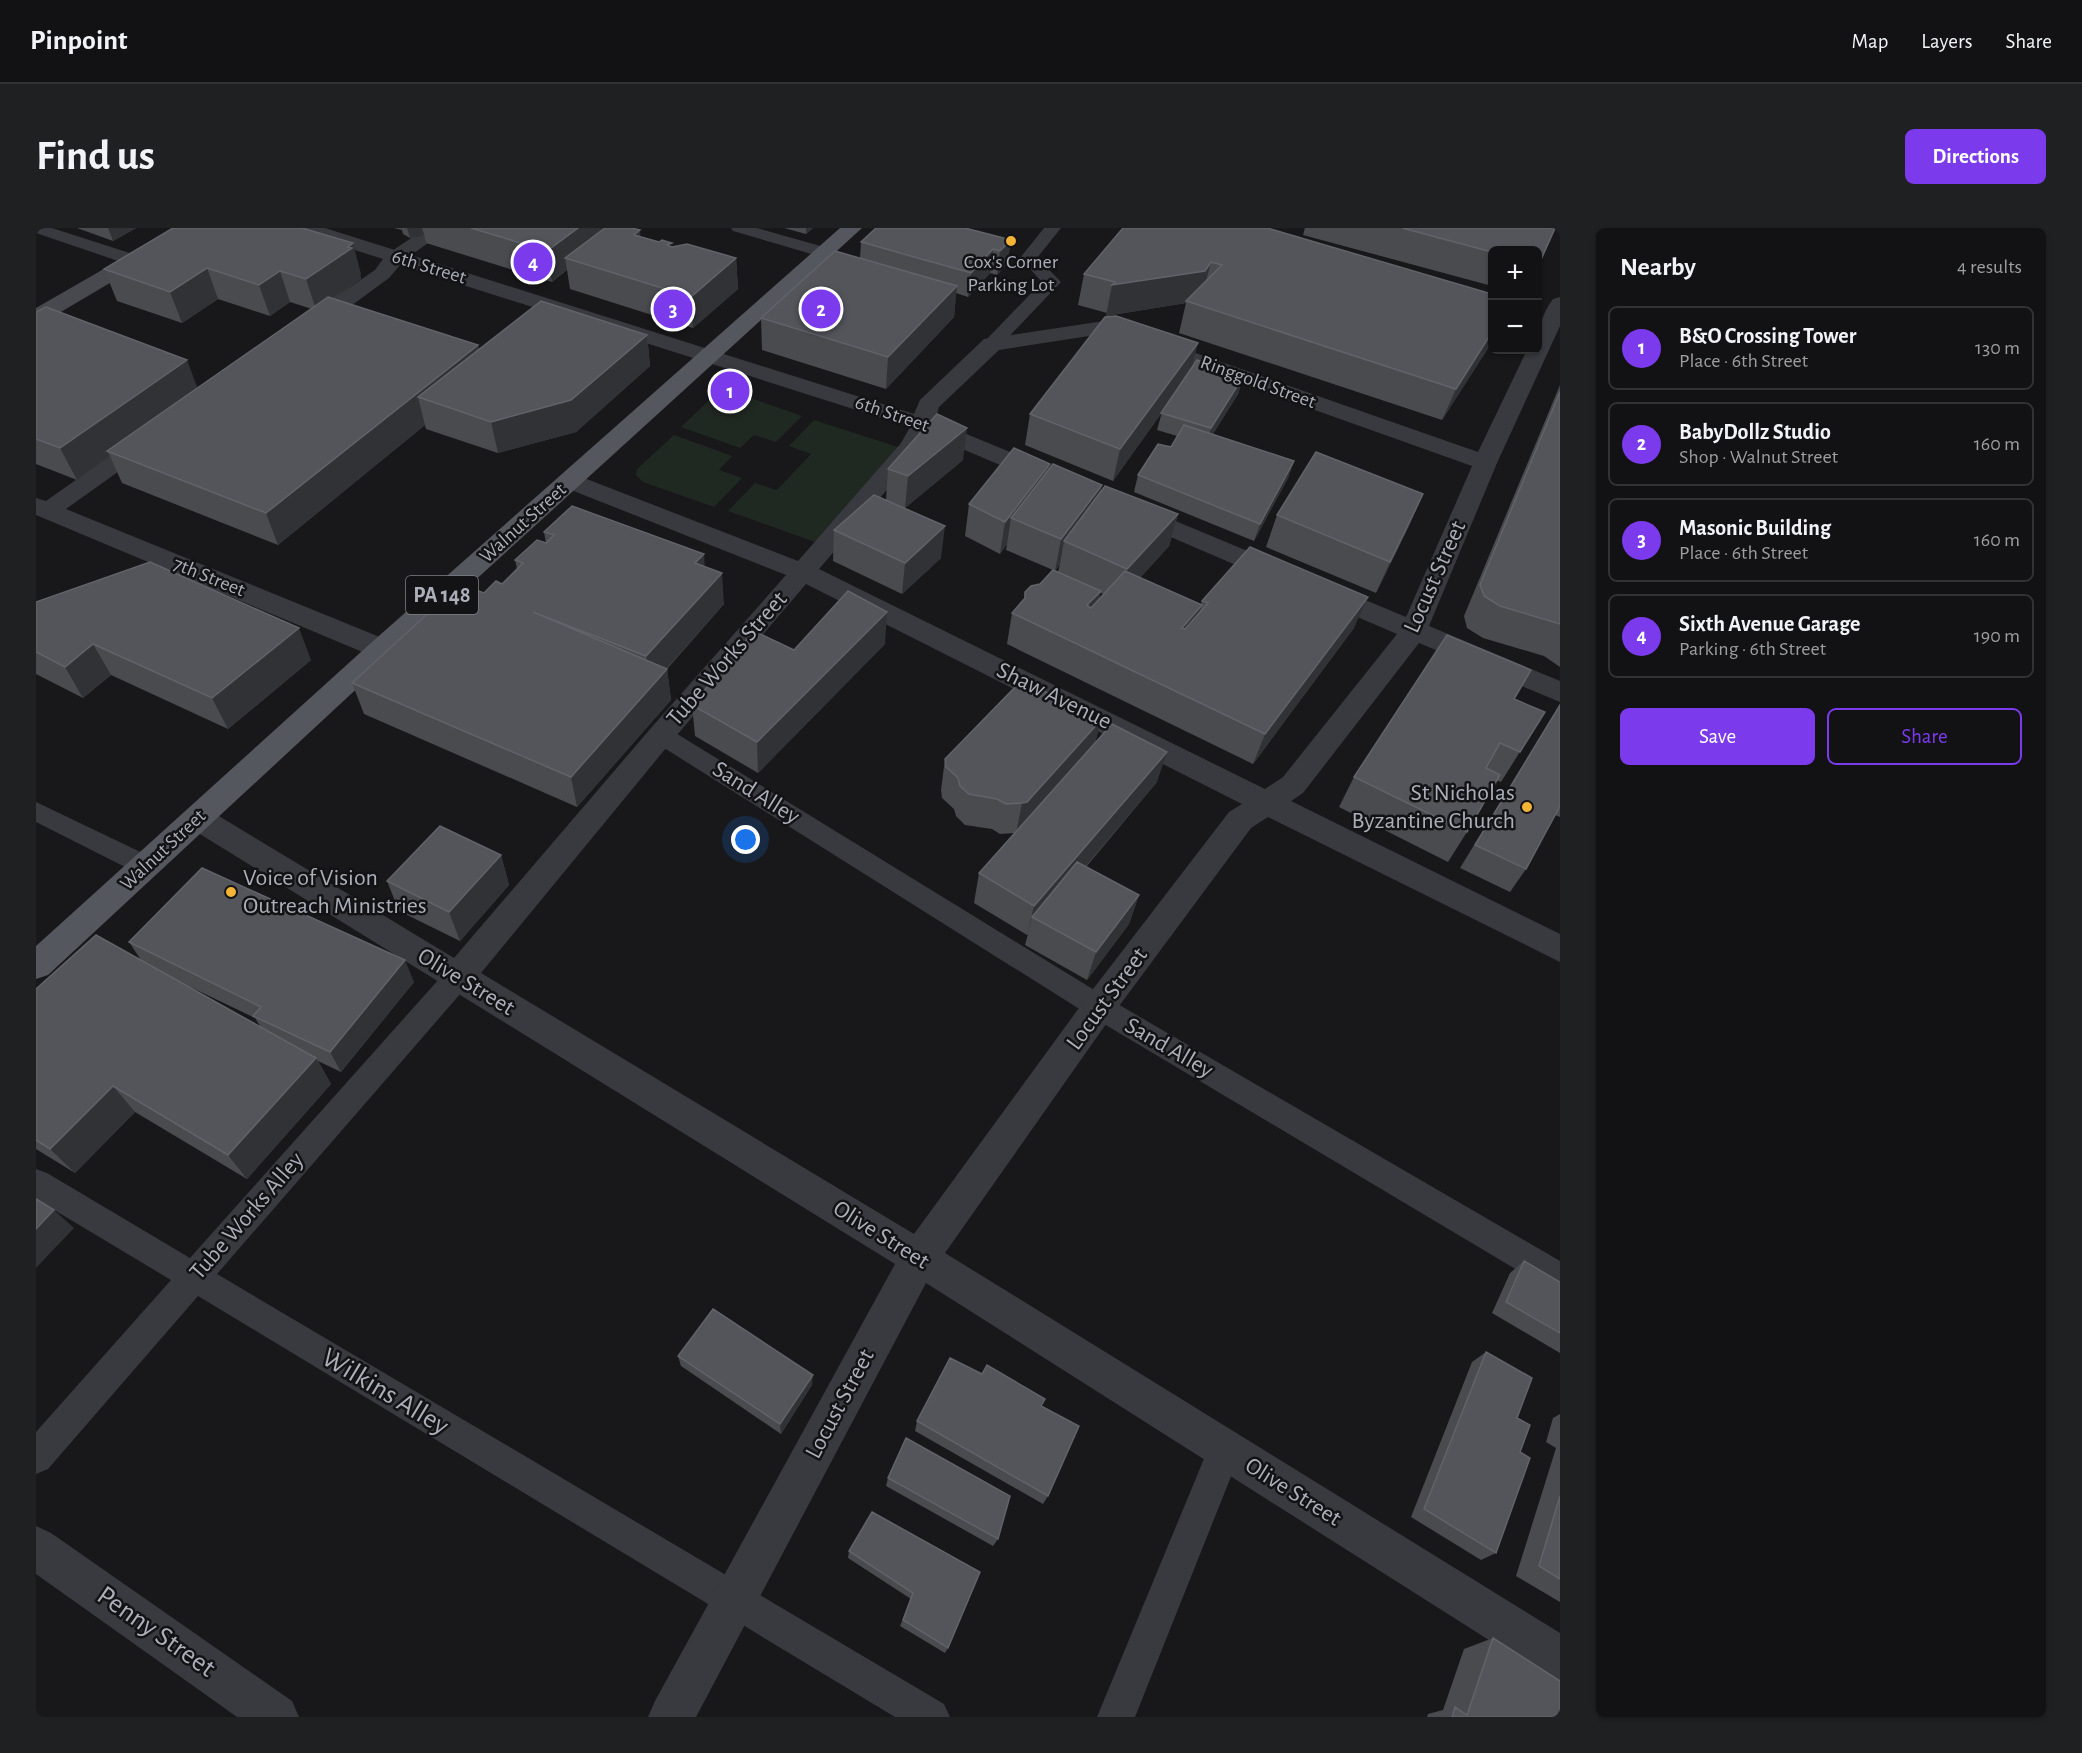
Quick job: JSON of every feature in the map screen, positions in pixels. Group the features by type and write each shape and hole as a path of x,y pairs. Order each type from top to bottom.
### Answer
{"main road":[{"path":"36,317 189,228"},
{"name":"Walnut Street","path":"36,966 382,649 852,228"}],"street":[{"name":"6th Street","path":"305,228 923,424 1065,484"},
{"path":"292,338 382,274 396,257 439,228"},
{"name":"Locust Street","path":"671,1717 919,1258 1099,1007 1240,820 1293,785 1414,630 1485,463 1560,303"},
{"name":"Ringgold Street","path":"992,344 1104,327 1485,463"},
{"name":"Tube Works Street","path":"458,976 661,735 912,446 923,424 928,405 992,344"},
{"path":"42,508 165,428"},
{"name":"Shaw Avenue","path":"570,480 803,572 1268,802 1560,950"},
{"path":"1109,502 1560,692"},
{"name":"7th Street","path":"42,508 382,649"},
{"name":"Olive Street","path":"198,818 919,1258 1560,1659"},
{"name":"Penny Street","path":"36,1548 276,1717"}],"lane":[{"path":"36,228 133,260"},
{"path":"739,228 825,253"},
{"path":"992,344 1052,282 1028,258 1053,228"},
{"path":"527,317 545,303"},
{"path":"332,310 353,317"},
{"name":"Sand Alley","path":"661,735 1099,1007 1560,1278"},
{"path":"36,812 146,866"},
{"name":"Tube Works Alley","path":"36,1457 458,976"},
{"name":"Wilkins Alley","path":"36,1183 931,1717"},
{"path":"1116,1717 1225,1449"}],"shaded area":[{"path":"722,388 802,416 776,442 754,435 740,448 681,427"},
{"path":"814,420 898,447 815,542 728,511 755,483 777,490 811,454 789,446"},
{"path":"674,435 732,456 719,470 742,478 714,507 643,482 636,475 637,469"}],"building":[{"path":"173,228 302,228 353,243 348,247 352,248 306,279 280,271 259,285 207,268 170,292 104,269"},
{"path":"471,228 578,228 547,251"},
{"path":"605,228 640,230 634,235 672,243 667,245 672,247 687,244 736,258 691,297 565,258"},
{"path":"876,228 965,228 1011,240 1000,251 993,249 971,273 861,242"},
{"path":"1123,228 1267,228 1488,293 1488,338 1456,389 1186,301 1222,265 1211,262 1205,271 1112,285 1115,282 1084,274"},
{"path":"1402,228 1555,228 1542,257 1542,246 1488,246 1488,251"},
{"path":"835,251 957,286 888,357 761,318"},
{"path":"328,297 478,345 266,513 107,451"},
{"path":"541,301 647,335 571,400 491,422 418,397"},
{"path":"46,307 187,360 60,448 36,439 36,312"},
{"path":"1116,316 1198,343 1120,449 1030,414 1105,317"},
{"path":"1197,360 1243,377 1211,428 1161,413"},
{"path":"1560,392 1560,624 1500,606 1484,596 1480,585"},
{"path":"937,414 967,428 908,476 888,469"},
{"path":"1184,425 1294,461 1260,524 1138,475 1158,444 1171,447"},
{"path":"1014,448 1050,464 1005,522 969,504"},
{"path":"1316,452 1423,494 1390,562 1277,515"},
{"path":"1053,464 1102,485 1061,539 1011,518"},
{"path":"1105,486 1178,514 1127,569 1064,541"},
{"path":"874,495 945,526 905,563 834,530"},
{"path":"572,506 704,554 695,563 722,573 646,656 533,612 667,669 571,777 352,683 460,584 484,593 496,581 502,584 523,563 515,560 537,540 546,543 554,535 544,532"},
{"path":"1250,547 1368,597 1265,734 1012,613 1025,598 1025,592 1031,586 1040,584 1053,570 1101,591 1087,605 1091,608 1125,571 1202,605 1182,628 1185,629 1208,603 1202,601"},
{"path":"150,562 299,628 212,698 93,644 65,667 36,652 36,602"},
{"path":"848,591 887,612 757,742 692,705 754,631 794,650"},
{"path":"1447,635 1531,670 1514,699 1545,712 1520,752 1500,743 1486,768 1500,775 1467,832 1354,777"},
{"path":"1022,680 1101,720 1027,802 1006,804 997,799 969,794 960,786 958,778 946,767 945,759"},
{"name":"St Nicholas Byzantine Church","path":"1560,705 1560,806 1526,869 1475,845"},
{"path":"1112,724 1167,752 1034,906 979,873"},
{"path":"440,826 501,855 449,912 387,881"},
{"path":"1077,862 1139,895 1096,952 1032,917"},
{"path":"202,868 405,960 330,1052 253,1016 261,1007 129,942"},
{"path":"96,935 316,1058 228,1155 113,1086 50,1149 36,1140 36,989"},
{"path":"36,1199 54,1210 36,1229"},
{"path":"1524,1261 1560,1282 1560,1333 1506,1302"},
{"path":"713,1309 813,1375 780,1424 678,1356"},
{"path":"1486,1352 1532,1378 1517,1418 1530,1425 1520,1452 1530,1458 1496,1553 1424,1509"},
{"path":"950,1358 982,1374 987,1365 1045,1399 1041,1406 1079,1426 1048,1496 917,1421"},
{"path":"906,1438 1010,1496 998,1539 888,1478"},
{"path":"1560,1496 1560,1579 1539,1566"},
{"path":"872,1512 980,1572 948,1648 903,1620 913,1593 849,1551"},
{"path":"1493,1638 1560,1681 1560,1717 1452,1717 1455,1707 1467,1715"}],"place":[{"name":"Cox's Corner Parking Lot","path":"1011,241"},
{"name":"Sixth Avenue Garage","path":"533,262"},
{"name":"Masonic Building","path":"673,309"},
{"name":"BabyDollz Studio","path":"821,309"},
{"name":"B&O Crossing Tower","path":"730,391"},
{"name":"St Nicholas Byzantine Church","path":"1527,807"},
{"name":"Voice of Vision Outreach Ministries","path":"231,892"}]}
